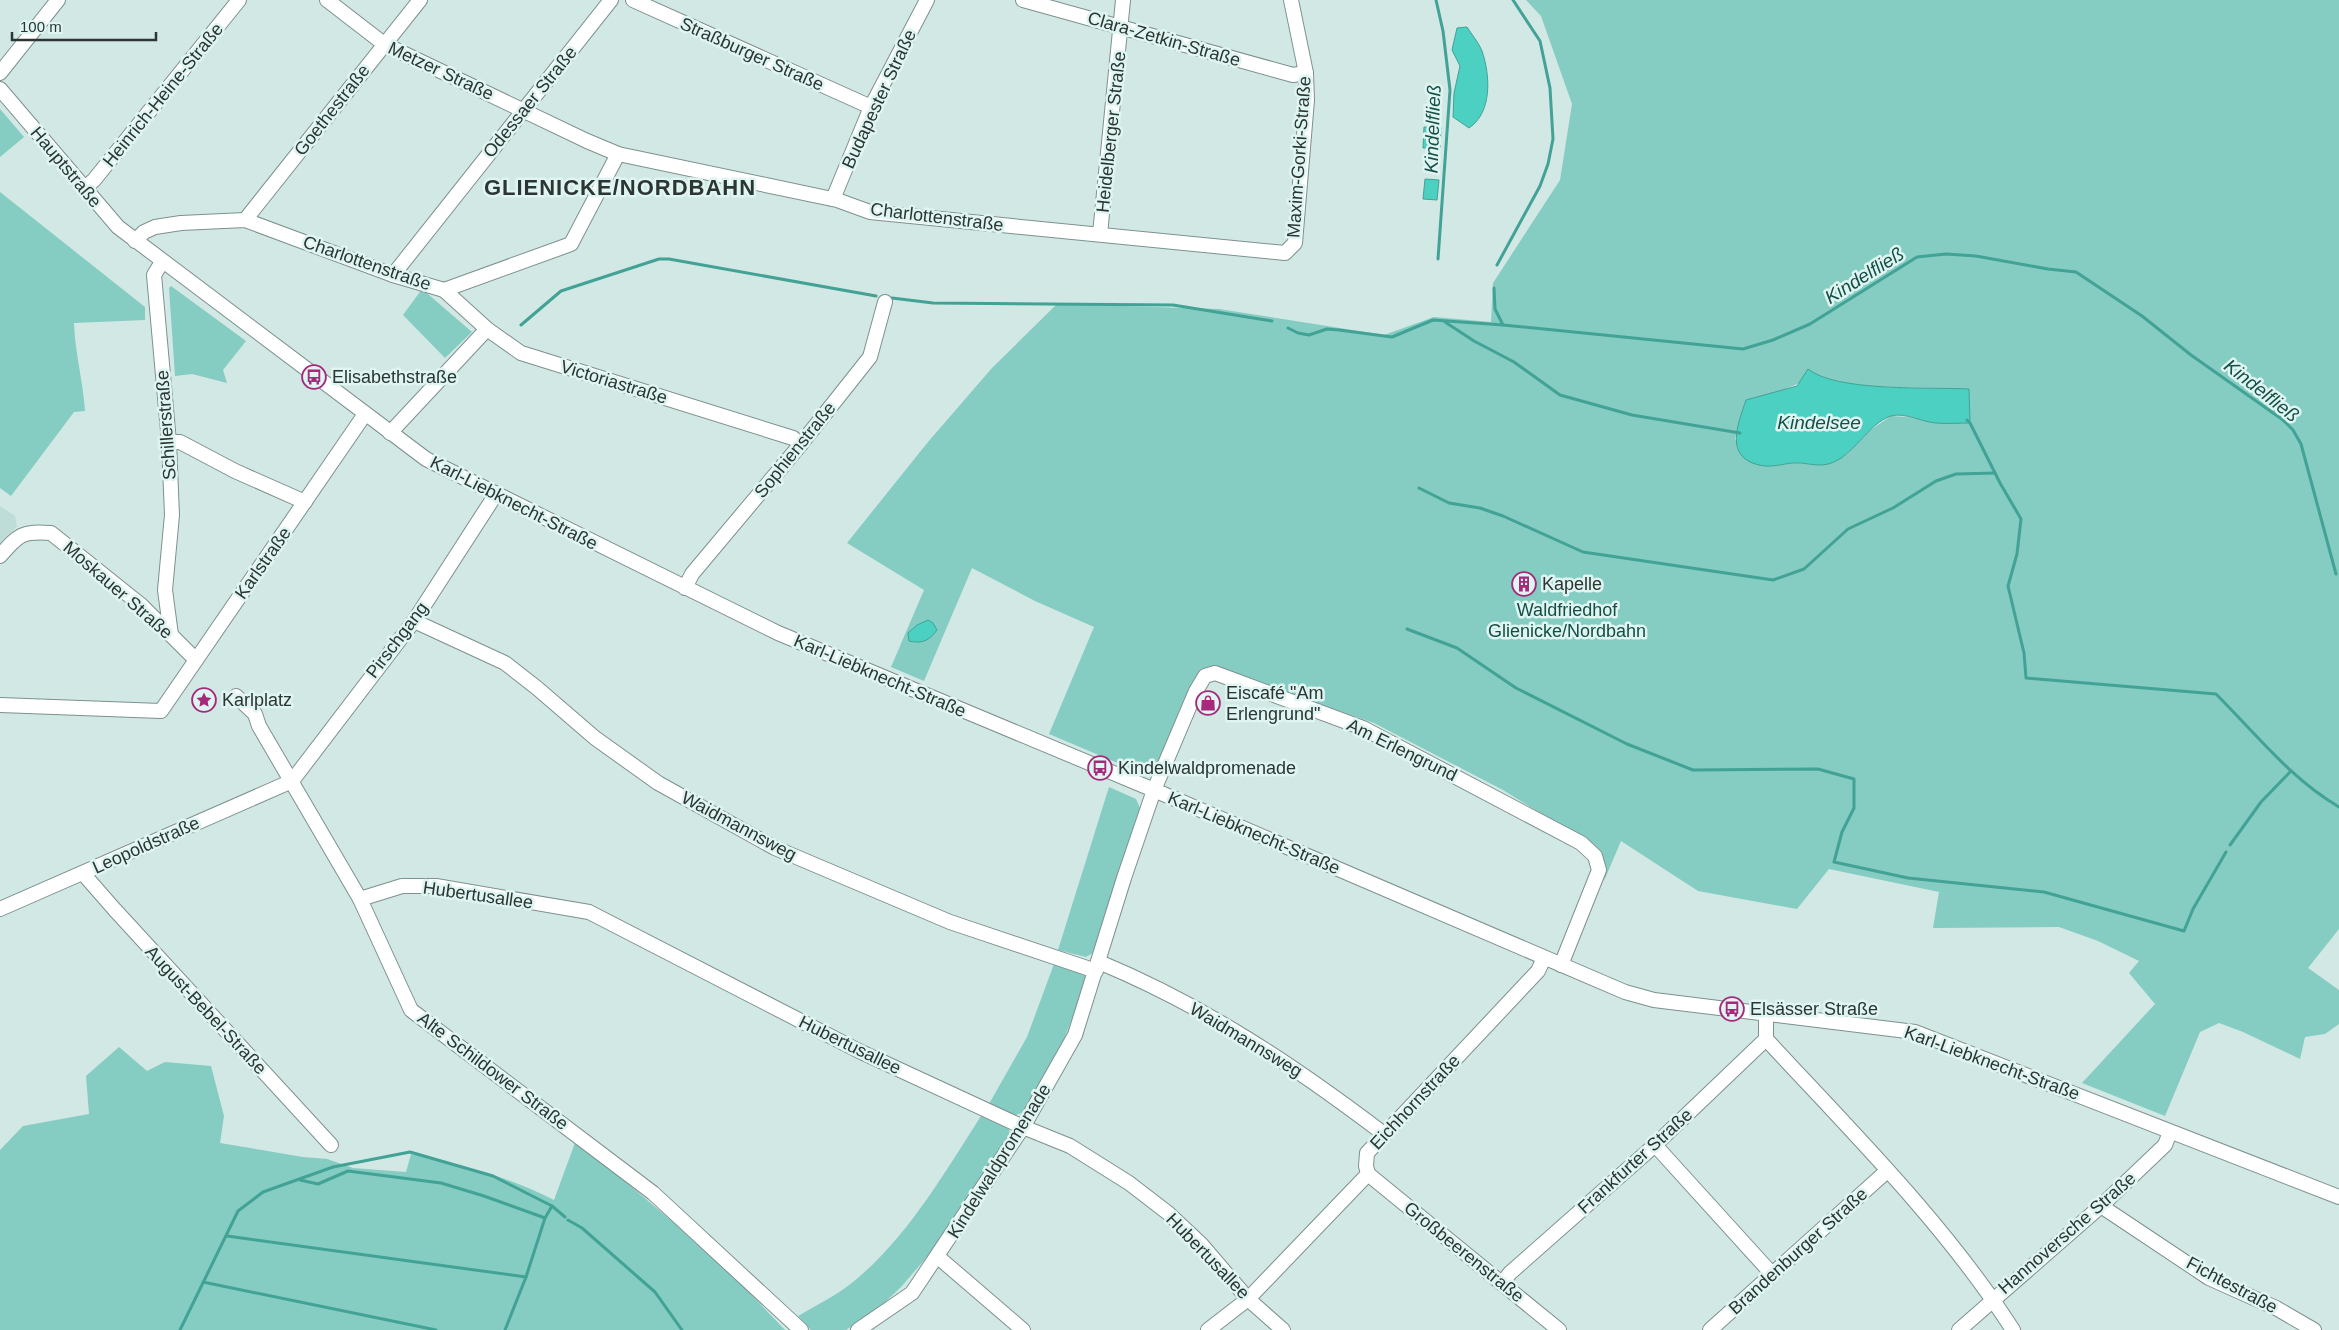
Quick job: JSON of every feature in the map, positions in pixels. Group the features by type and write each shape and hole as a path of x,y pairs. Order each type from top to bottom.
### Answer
{"street":[{"path":"0,72 58,0"},
{"name":"Metzer Straße","path":"327,0 384,44 618,154"},
{"name":"Goethestraße","path":"245,220 420,0"},
{"name":"Odessaer Straße","path":"393,275 611,0"},
{"name":"Straßburger Straße","path":"633,0 871,107"},
{"name":"Budapester Straße","path":"833,199 871,107 927,0"},
{"name":"Clara-Zetkin-Straße","path":"1023,0 1293,75 1306,73"},
{"name":"Heidelberger Straße","path":"1100,234 1122,27 1123,0"},
{"name":"Maxim-Gorki-Straße","path":"1285,252 1294,243 1307,100 1306,73 1291,0"},
{"name":"Heinrich-Heine-Straße","path":"85,188 233,2"},
{"name":"Hauptstraße","path":"0,89 110,219 135,241"},
{"name":"Charlottenstraße","path":"135,241 144,232 156,227 181,223 245,220 393,275 444,290 571,244 618,154 833,199 870,212 1285,252"},
{"name":"Karl-Liebknecht-Straße","path":"135,241 426,459 778,633 1154,790 1638,997 1915,1032 2339,1197"},
{"name":"Schillerstraße","path":"162,262 154,275 169,442 172,515 165,590 171,635"},
{"name":"Victoriastraße","path":"444,290 487,329 521,354 793,438 801,444"},
{"name":"Sophienstraße","path":"685,588 692,574 801,444 870,357 884,302"},
{"path":"390,433 487,329"},
{"name":"Karlstraße","path":"0,705 161,711 364,414"},
{"path":"169,442 180,442 305,502"},
{"name":"Pirschgang","path":"292,781 414,621 496,494"},
{"name":"Moskauer Straße","path":"0,556 20,534 35,532 51,533 141,605 196,660"},
{"path":"141,605 151,602 165,590"},
{"name":"Waidmannsweg","path":"414,621 504,663 537,688 595,738 658,783 775,848 950,922 1146,982 1228,1025 1316,1082 1384,1134"},
{"name":"Am Erlengrund","path":"1154,790 1196,691 1202,679 1210,674 1215,674 1363,728 1581,843 1595,856 1599,870 1561,965"},
{"name":"Alte Schildower Straße","path":"236,696 255,714 259,726 360,899 411,1010 653,1193 801,1330"},
{"name":"Leopoldstraße","path":"0,909 292,781"},
{"name":"Kindelwaldpromenade","path":"858,1330 912,1293 938,1257 1023,1127 1071,1044 1154,790"},
{"name":"August-Bebel-Straße","path":"84,872 87,878 121,916 331,1145"},
{"name":"Hubertusallee","path":"360,899 402,886 436,886 589,912 859,1051 1023,1127 1070,1146 1129,1183 1168,1213 1201,1244 1248,1299 1283,1330"},
{"name":"Eichhornstraße","path":"1208,1330 1248,1299 1368,1174 1366,1166 1368,1153 1538,970 1544,958"},
{"path":"1766,1014 1766,1039 1945,1236 1993,1298 2013,1330"},
{"name":"Frankfurter Straße","path":"1503,1282 1510,1273 1655,1145 1766,1039"},
{"name":"Hannoversche Straße","path":"1959,1330 1993,1298 2101,1206 2166,1145 2170,1132"},
{"path":"1655,1145 1772,1274"},
{"name":"Brandenburger Straße","path":"1710,1330 1887,1171"},
{"name":"Großbeerenstraße","path":"1368,1174 1503,1282 1559,1330"},
{"name":"Fichtestraße","path":"2101,1206 2209,1278 2276,1308 2314,1330"},
{"path":"938,1257 1023,1330"}],"shaded area":[{"path":"0,506 15,516 17,526 0,545"}],"green space":[{"name":"Waldfriedhof Glienicke/Nordbahn","path":"1526,0 2339,0 2339,929 2308,968 2339,990 2339,1024 2325,1034 2305,1037 2300,1059 2243,1032 2219,1023 2200,1032 2165,1116 2082,1083 2155,1004 2129,973 2139,961 2098,941 2059,927 1933,928 1939,892 1829,869 1797,909 1698,891 1621,841 1604,881 1604,863 1596,848 1503,790 1374,723 1212,666 1200,669 1156,771 1146,775 1049,734 1094,627 1035,601 972,568 924,681 891,667 924,590 847,543 928,442 992,368 1057,304 1219,309 1384,335 1434,317 1491,322 1493,283 1560,180 1572,104 1541,16","holes":["1816,376 1854,386 1969,389 1970,423 1936,423 1891,416 1869,431 1847,454 1827,464 1794,463 1773,466 1735,439 1746,400 1771,395"]},
{"path":"0,109 24,137 0,157"},
{"path":"0,192 145,307 145,320 74,323 85,411 74,412 11,496 0,488"},
{"path":"171,286 246,341 223,370 227,383 192,374 175,376 169,288"},
{"path":"422,289 472,332 445,358 403,315"},
{"path":"1109,787 1136,799 1140,808 1096,951 1086,957 1058,950"},
{"path":"1054,964 1082,971 1087,980 1059,1052 1026,1111 1016,1115 989,1104 1027,1037"},
{"path":"119,1047 147,1071 165,1062 211,1066 224,1116 220,1143 303,1157 327,1159 353,1168 406,1172 411,1154 484,1172 554,1200 576,1140 718,1260 785,1330 0,1330 0,1150 23,1126 89,1114 86,1076"},
{"path":"981,1116 1008,1127 1011,1136 938,1244 901,1287 882,1305 846,1330 811,1330 798,1316 852,1283 895,1241 926,1201"}],"water":[{"path":"1467,27 1482,51 1488,81 1486,103 1477,121 1469,128 1453,117 1454,93 1460,66 1452,50 1457,28"},
{"path":"1424,127 1441,128 1440,148 1423,148"},
{"path":"1425,179 1439,180 1437,200 1423,199"},
{"name":"Kindelsee","path":"1808,369 1839,382 1861,385 1969,389 1970,423 1936,423 1896,415 1883,420 1845,455 1837,461 1828,464 1793,463 1768,466 1748,461 1741,455 1737,447 1736,438 1746,400 1797,386"},
{"path":"928,620 933,623 937,630 934,634 921,642 909,641 908,633 917,625"}],"waterway":[{"name":"Kindelfließ","path":"1436,0 1443,31 1450,90 1438,259"},
{"name":"Kindelfließ","path":"1497,265 1540,186 1548,164 1553,139 1550,88 1540,41 1513,0"},
{"name":"Kindelfließ","path":"1288,328 1298,333 1309,335 1327,329 1392,337 1433,320 1503,325 1743,349 1773,340 1810,324 1917,257 1946,254 1976,256 2076,272 2142,316 2191,355 2283,420 2293,430 2301,444 2336,574"},
{"path":"521,325 561,291 659,259 669,259 876,296"},
{"path":"1494,288 1495,309 1503,325"},
{"path":"892,298 933,303 1173,305 1272,321"},
{"path":"1445,322 1474,341 1514,362 1560,395 1632,415 1740,433"},
{"path":"1967,420 2021,519 2017,554 2008,586 2024,653 2026,678 2216,694 2289,769 2339,807"},
{"path":"1419,488 1449,503 1480,508 1503,516 1583,552 1773,580 1804,569 1848,529 1893,508 1936,481 1956,474 1995,473"},
{"path":"1407,629 1457,648 1516,688 1627,744 1693,770 1818,769 1854,779 1854,808 1842,832 1834,862 1908,878 2044,892 2184,931 2193,909 2226,852"},
{"path":"2230,845 2261,802 2290,772"},
{"path":"180,1330 238,1211 263,1192 333,1167 410,1152 493,1176 552,1206 565,1217"},
{"path":"300,1180 318,1184 348,1171 441,1183 545,1218"},
{"path":"505,1330 526,1277 545,1218 552,1206"},
{"path":"568,1220 582,1228 655,1292 682,1330"},
{"path":"227,1236 526,1277"},
{"path":"203,1282 436,1330"}],"place":[{"name":"Elisabethstraße","path":"314,377"},
{"name":"Kapelle","path":"1524,584"},
{"name":"Karlplatz","path":"204,700"},
{"name":"Eiscafé \"Am Erlengrund\"","path":"1208,703"},
{"name":"Kindelwaldpromenade","path":"1100,768"},
{"name":"Elsässer Straße","path":"1732,1009"}],"district":[{"name":"GLIENICKE/NORDBAHN","path":"620,187"}]}
